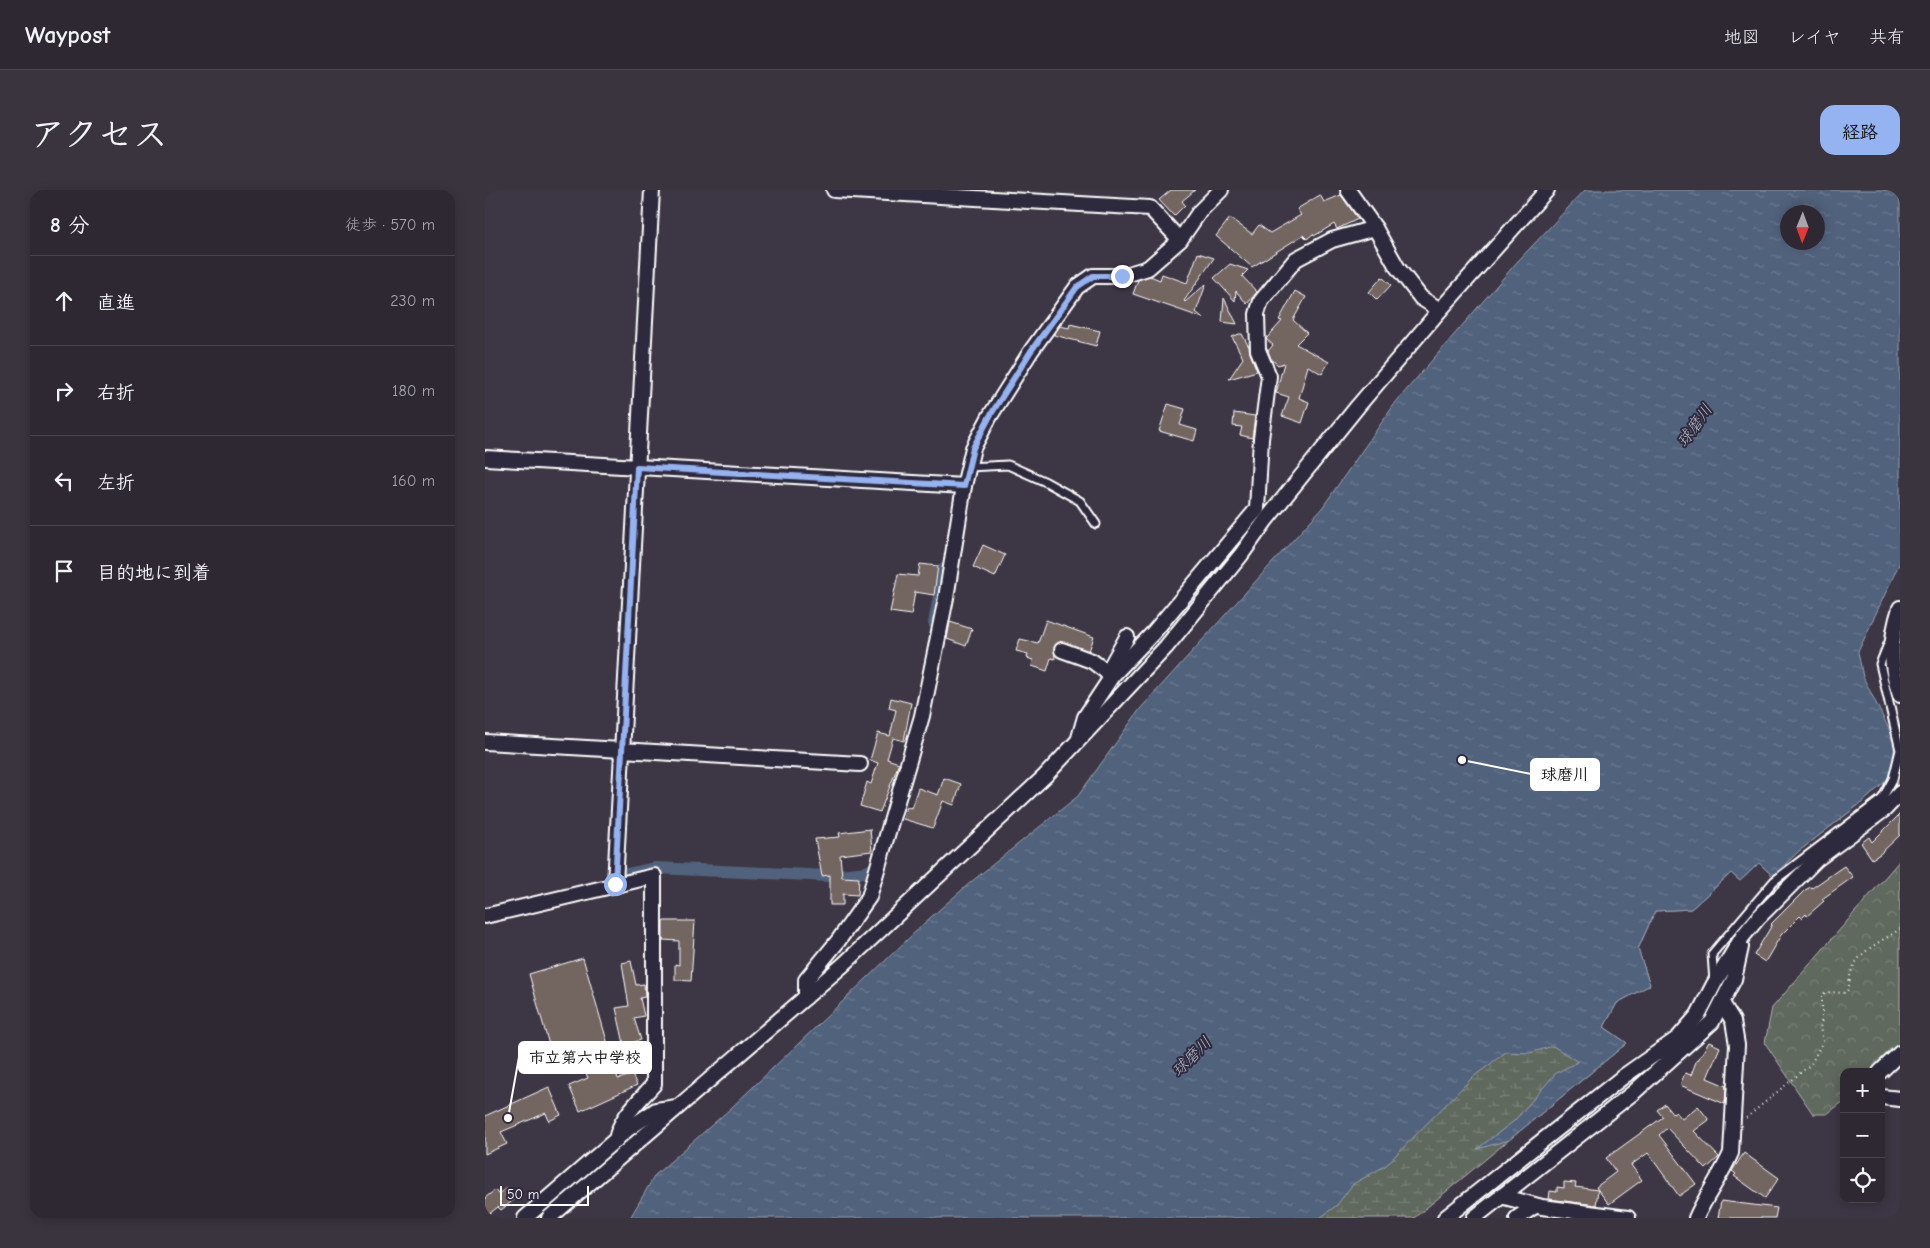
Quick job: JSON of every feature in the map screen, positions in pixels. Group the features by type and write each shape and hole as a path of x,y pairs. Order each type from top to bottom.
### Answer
{"street":[{"path":"615,884 652,190"},
{"path":"834,190 1150,208 1179,240"},
{"path":"806,997 806,980 839,941 869,897 922,716 946,598 964,486 973,448 990,416 1031,351 1077,287 1093,276 1122,276 1148,268 1179,240 1200,211 1221,190"},
{"path":"1348,190 1375,228 1397,267 1421,298 1440,310"},
{"path":"549,1218 806,997 915,899 1045,776 1166,647 1241,555 1266,520 1357,406 1547,190"},
{"path":"1110,674 1153,632 1257,509 1261,439 1269,376 1258,350 1257,314 1261,301 1295,259 1332,240 1375,228"},
{"path":"485,458 964,486"},
{"path":"1900,608 1892,634 1891,655 1895,680 1900,695"},
{"path":"1078,740 1085,717 1110,674 1127,637"},
{"path":"1062,650 1092,661 1110,674"},
{"path":"485,742 860,764"},
{"path":"1445,1218 1623,1076 1677,1038 1698,1015 1743,936 1758,918 1817,860 1885,809 1900,793"},
{"path":"485,916 654,876 654,1084 633,1107 619,1127 616,1140"},
{"path":"1474,1218 1634,1092 1712,1022 1734,979 1743,936"},
{"path":"1695,1218 1724,1169 1731,1152 1737,1045 1733,1021 1722,1003"},
{"path":"1884,1068 1900,1053"},
{"path":"1885,1097 1900,1099"},
{"path":"525,1218 628,1129 656,1110 677,1107"},
{"path":"1501,1196 1535,1206 1628,1218"},
{"path":"1517,1218 1535,1206"}],"lane":[{"path":"968,467 1008,465 1046,482 1080,501 1096,524"},
{"path":"1714,984 1712,954 1774,881 1882,799 1893,779 1900,750 1880,664 1892,634"}],"path":[{"path":"1733,1125 1737,1124 1811,1064 1823,1041 1820,1028 1822,994 1827,992 1846,993 1849,988 1851,972 1859,956 1900,929"}],"green space":[{"path":"1893,760 1887,780 1865,800 1799,851 1773,876 1759,863 1740,881 1731,873 1691,909 1655,911 1638,949 1650,985 1617,1003 1604,1027 1627,1043 1414,1218 1230,1218 1483,996"},
{"path":"1900,860 1900,1048 1883,1068 1840,1068 1840,1104 1827,1114 1813,1114 1765,1043 1772,1008"}],"water":[{"path":"1585,190 1900,190 1900,562 1858,652 1863,677 1895,741 1893,760 1887,780 1865,800 1799,851 1773,876 1759,863 1740,881 1731,873 1691,909 1655,911 1638,949 1650,985 1617,1003 1604,1027 1627,1043 1509,1140 1477,1149 1514,1121 1556,1073 1578,1062 1553,1046 1530,1053 1506,1052 1473,1077 1385,1166 1353,1184 1337,1205 1320,1218 630,1218 655,1175 730,1109 931,917 971,882 1078,796 1140,709 1322,508 1396,402 1517,262"}],"building":[{"path":"1171,190 1195,190 1182,201 1185,205 1174,216 1159,200"},
{"path":"1320,195 1324,202 1341,195 1358,219 1337,229 1334,224 1307,239 1303,235 1252,267 1216,236 1230,218 1252,234 1259,225 1270,233 1301,215 1297,209"},
{"path":"1198,253 1214,258 1184,301 1206,284 1196,312 1203,318 1133,294 1138,280 1150,276 1160,280 1162,274 1187,283"},
{"path":"1230,264 1248,270 1242,276 1257,292 1247,304 1236,291 1235,301 1214,278"},
{"path":"1382,277 1391,285 1377,300 1369,292"},
{"path":"1295,291 1306,297 1293,320 1307,333 1296,344 1329,362 1322,374 1308,366 1299,398 1309,402 1302,423 1282,416 1289,397 1276,393 1284,363 1278,365 1271,359 1268,351 1273,345 1266,339 1282,321 1279,320"},
{"path":"1224,298 1237,324 1222,322"},
{"path":"1070,324 1100,331 1096,346 1054,335 1060,326 1069,328"},
{"path":"1242,334 1249,347 1257,371 1229,379 1243,358 1232,337"},
{"path":"1168,404 1185,409 1180,425 1197,430 1194,441 1159,431"},
{"path":"1234,413 1255,416 1252,438 1240,435 1242,427 1233,426"},
{"path":"983,545 1005,555 995,577 973,567"},
{"path":"920,564 938,566 934,595 915,592 911,615 890,612 898,574 918,576"},
{"path":"1046,620 1094,637 1089,651 1060,642 1054,647 1055,659 1051,658 1047,671 1032,666 1033,660 1027,658 1028,654 1016,651 1020,639 1038,643"},
{"path":"950,622 972,629 966,646 947,639"},
{"path":"891,698 911,703 904,741 893,738 887,759 899,763 880,812 860,806 867,782 871,784 878,763 870,760 878,733 890,736 896,710 889,708"},
{"path":"944,778 961,784 954,805 943,801 933,828 903,819 907,807 911,808 918,788 938,795"},
{"path":"1900,814 1900,835 1872,859 1861,843 1869,837 1872,842"},
{"path":"870,829 872,851 840,855 842,877 859,878 858,895 843,894 843,905 830,905 830,875 822,876 815,839 840,837 839,833"},
{"path":"1844,866 1853,877 1822,899 1824,901 1807,916 1806,914 1802,918 1800,916 1781,935 1765,962 1754,955 1771,924 1805,890 1812,888"},
{"path":"663,921 695,921 691,981 675,980 675,964 679,965 679,941 663,940"},
{"path":"583,958 618,1079 632,1075 637,1085 580,1111 569,1086 588,1078 577,1052 553,1059 529,974"},
{"path":"631,961 636,985 644,984 645,997 640,998 644,1016 634,1018 641,1040 634,1042 642,1072 631,1075 616,1008 629,1006 622,963"},
{"path":"1709,1042 1720,1047 1707,1078 1726,1086 1725,1104 1680,1085 1685,1073 1691,1075 1697,1059"},
{"path":"549,1087 561,1115 549,1121 546,1113 501,1132 507,1144 485,1154 485,1116"},
{"path":"1665,1104 1673,1114 1676,1112 1682,1119 1698,1106 1709,1120 1694,1131 1719,1157 1706,1169 1667,1128 1659,1135 1696,1184 1679,1196 1648,1153 1631,1165 1642,1180 1609,1204 1596,1187 1616,1172 1606,1158 1663,1117 1657,1110"},
{"path":"1744,1153 1779,1178 1765,1198 1734,1176 1736,1174 1732,1171"},
{"path":"1564,1182 1576,1183 1575,1187 1598,1190 1596,1205 1549,1199 1550,1191 1557,1192 1557,1187 1564,1188"},
{"path":"506,1188 515,1199 501,1210 498,1207 485,1217 485,1198 495,1190 498,1194"},
{"path":"1721,1201 1777,1208 1775,1218 1718,1218"}],"waterway":[{"path":"934,623 944,569"},
{"path":"622,875 655,868 830,876 867,872 878,865 879,859"}],"place":[{"name":"球磨川","path":"1462,760"},
{"name":"市立第六中学校","path":"508,1118"}],"route":[{"path":"615,884 637,467 964,486 973,448 990,416 1031,351 1077,287 1093,276 1122,276"}]}
